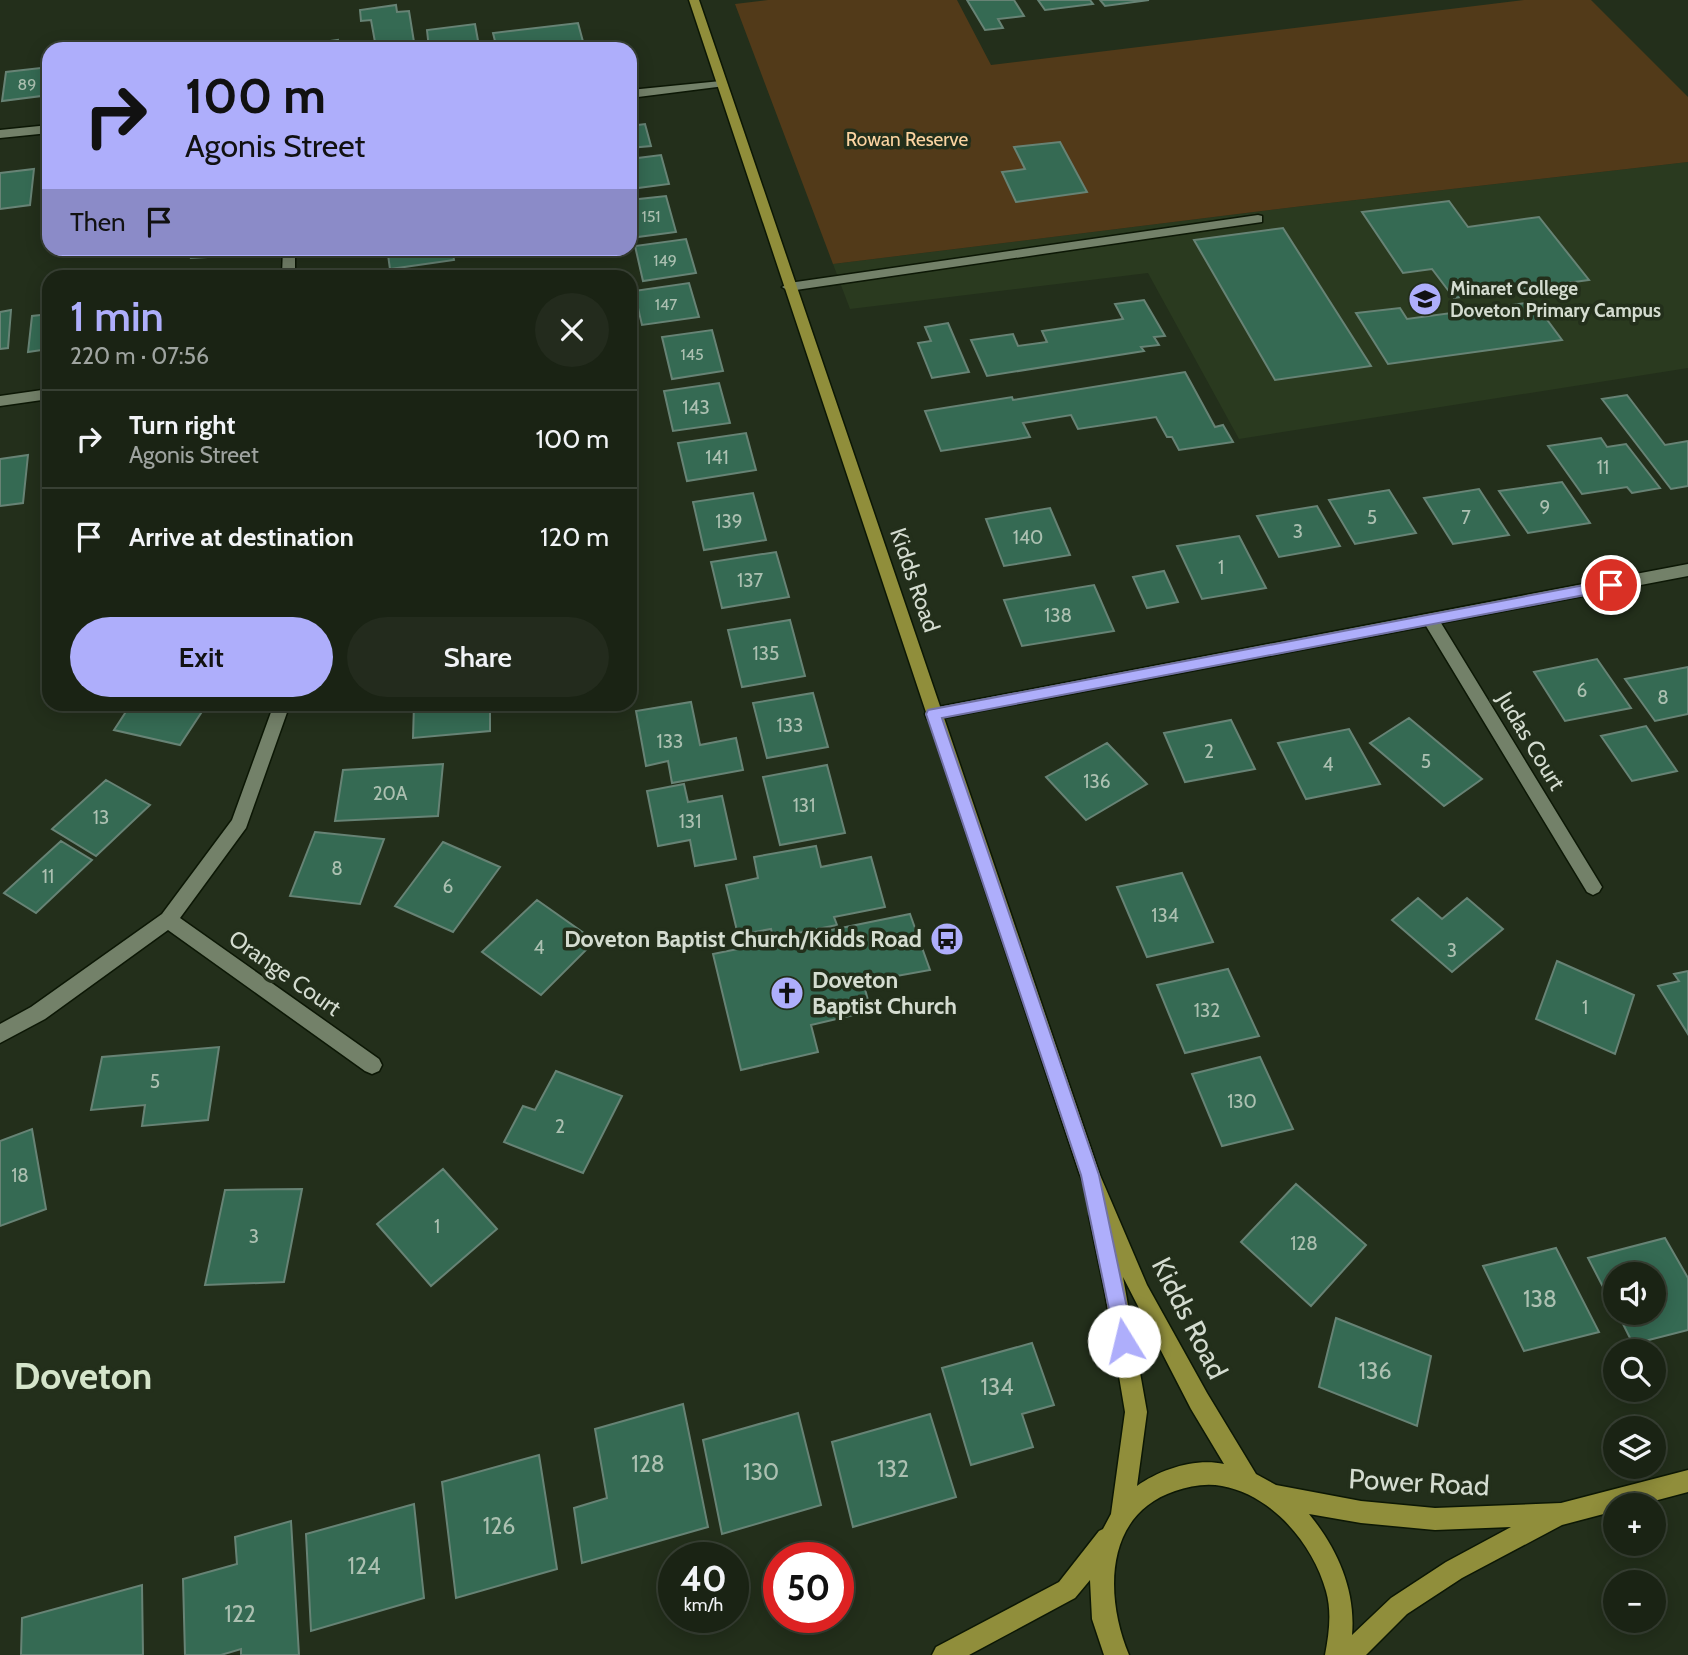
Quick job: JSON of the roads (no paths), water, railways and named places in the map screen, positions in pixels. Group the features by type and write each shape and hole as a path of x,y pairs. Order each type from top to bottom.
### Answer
{"main road":[{"name":"Kidds Road","path":"694,0 1090,1175 1140,1292 1199,1401 1248,1482"},
{"name":"Kidds Road","path":"1090,1175 1116,1293 1136,1412 1116,1526 1101,1571 1102,1612 1117,1655"},
{"path":"944,1655 1067,1590 1146,1491 1177,1476 1212,1473 1248,1482 1275,1496 1303,1522 1325,1555 1339,1593 1342,1633 1337,1655"},
{"name":"Power Road","path":"1275,1496 1361,1512 1435,1518 1560,1514 1688,1481"},
{"name":"Power Road","path":"1349,1655 1399,1606 1454,1570 1560,1514"}],"street":[{"path":"637,93 721,84"},
{"path":"0,134 42,130"},
{"path":"789,287 1258,219"},
{"path":"0,401 42,395"},
{"path":"933,714 1688,570"},
{"name":"Judas Court","path":"1430,620 1594,887"},
{"path":"0,1034 38,1013 169,920 240,823 280,711"},
{"name":"Orange Court","path":"169,920 372,1065"}],"place":[{"name":"Minaret College Doveton Primary Campus","path":"1425,299"},
{"name":"Doveton Baptist Church/Kidds Road","path":"947,939"},
{"name":"Doveton Baptist Church","path":"787,993"}],"district":[{"name":"Doveton","path":"83,1376"}],"park label":[{"name":"Rowan Reserve","path":"907,139"}]}
